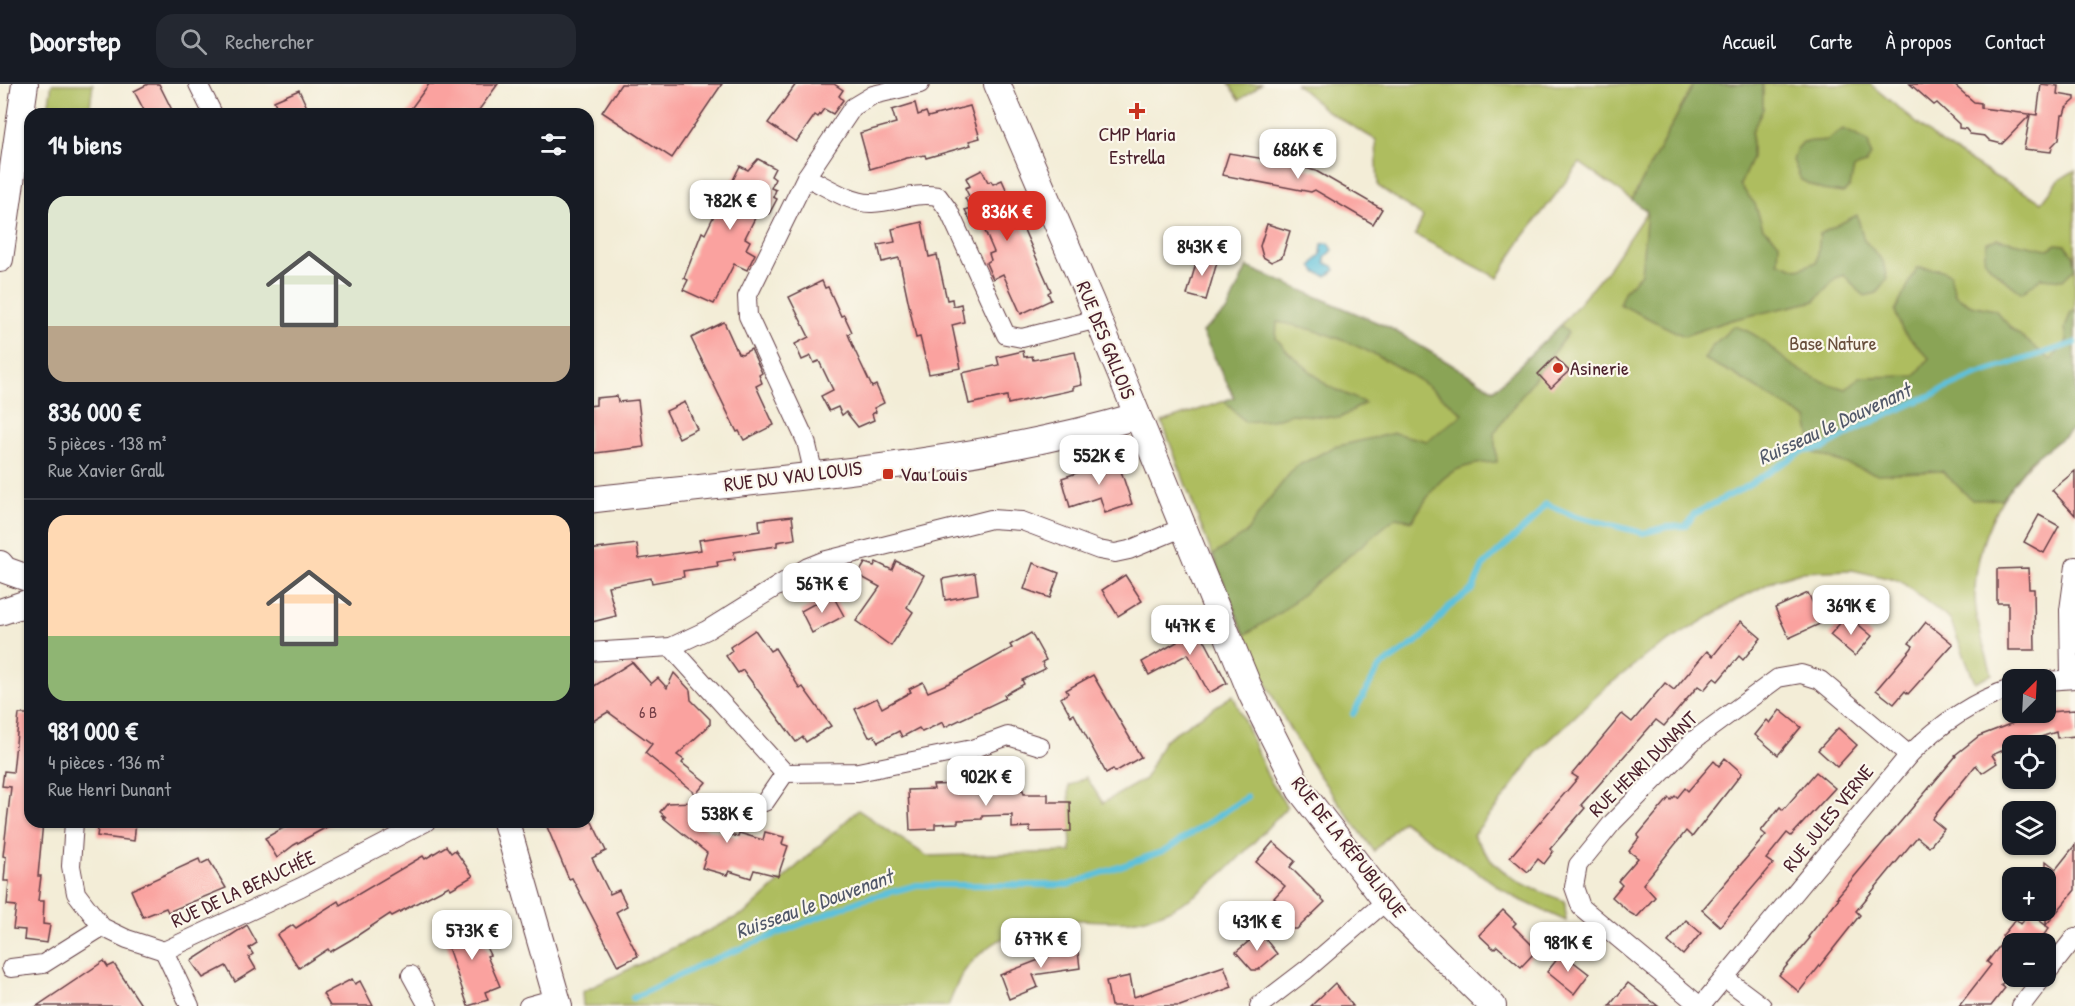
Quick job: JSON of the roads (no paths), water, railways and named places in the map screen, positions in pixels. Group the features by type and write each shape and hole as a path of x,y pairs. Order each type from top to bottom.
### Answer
{"main road":[{"path":"0,259 25,84"},
{"name":"RUE DES GALLOIS","path":"997,84 1098,319 1252,695 1284,762"},
{"name":"RUE DU VAU LOUIS","path":"594,499 814,475 937,458 1137,416"},
{"path":"0,564 5,570 24,577"},
{"path":"0,585 24,587"},
{"path":"0,612 24,604"},
{"name":"RUE DE LA RÉPUBLIQUE","path":"1284,762 1300,790 1386,901 1493,1006"},
{"path":"508,828 558,1002"}],"street":[{"path":"198,84 210,108"},
{"path":"814,475 806,441 748,316 747,297 806,177 853,107 873,95 897,86 920,84"},
{"path":"806,177 847,196 870,203 920,193 938,196 949,211 1006,335 1022,338 1098,319"},
{"path":"594,652 671,647 707,630 808,567 866,548 954,527 1007,518 1023,521 1099,550 1115,553 1129,550 1182,528"},
{"path":"2056,680 2072,678 2069,610 2075,566"},
{"path":"671,647 785,773 858,772 972,749 1008,736 1040,746"},
{"name":"RUE HENRI DUNANT","path":"1700,1006 1581,907 1574,887 1578,865 1612,822 1694,740 1778,678 1801,675 1820,680 1909,755"},
{"name":"RUE JULES VERNE","path":"1700,1006 1726,978 1909,755 1931,732 1969,706 2002,692"},
{"path":"765,802 785,773"},
{"path":"74,828 71,866 76,893 102,927 127,939 164,951"},
{"name":"RUE DE LA BEAUCHÉE","path":"190,1006 164,951 302,887 415,828"},
{"path":"1259,1006 1306,970 1386,901"},
{"path":"11,968 44,964 102,927"},
{"path":"2056,961 2075,937"},
{"path":"411,975 428,1006"},
{"path":"1726,978 1762,1006"},
{"path":"2021,1006 2036,987"},
{"path":"528,1006 558,1002"}],"water":[{"path":"1329,243 1333,250 1325,258 1325,263 1333,266 1335,270 1327,276 1317,273 1312,266 1321,254 1322,244"}],"waterway":[{"name":"Ruisseau le Douvenant","path":"1353,714 1379,668 1422,638 1449,607 1473,589 1483,566 1534,519 1546,504 1572,515 1643,533 1667,527 1686,526 1694,514 1740,490 1801,452 1824,448 1865,425 1978,374 2075,343"},
{"name":"Ruisseau le Douvenant","path":"633,998 702,964 861,900 917,885 1068,885 1166,850 1247,797"}],"place":[{"name":"CMP Maria Estrella","path":"1137,111"},
{"name":"Asinerie","path":"1558,368"},
{"name":"Vau Louis","path":"888,474"}],"park label":[{"name":"Base Nature","path":"1833,343"}]}
